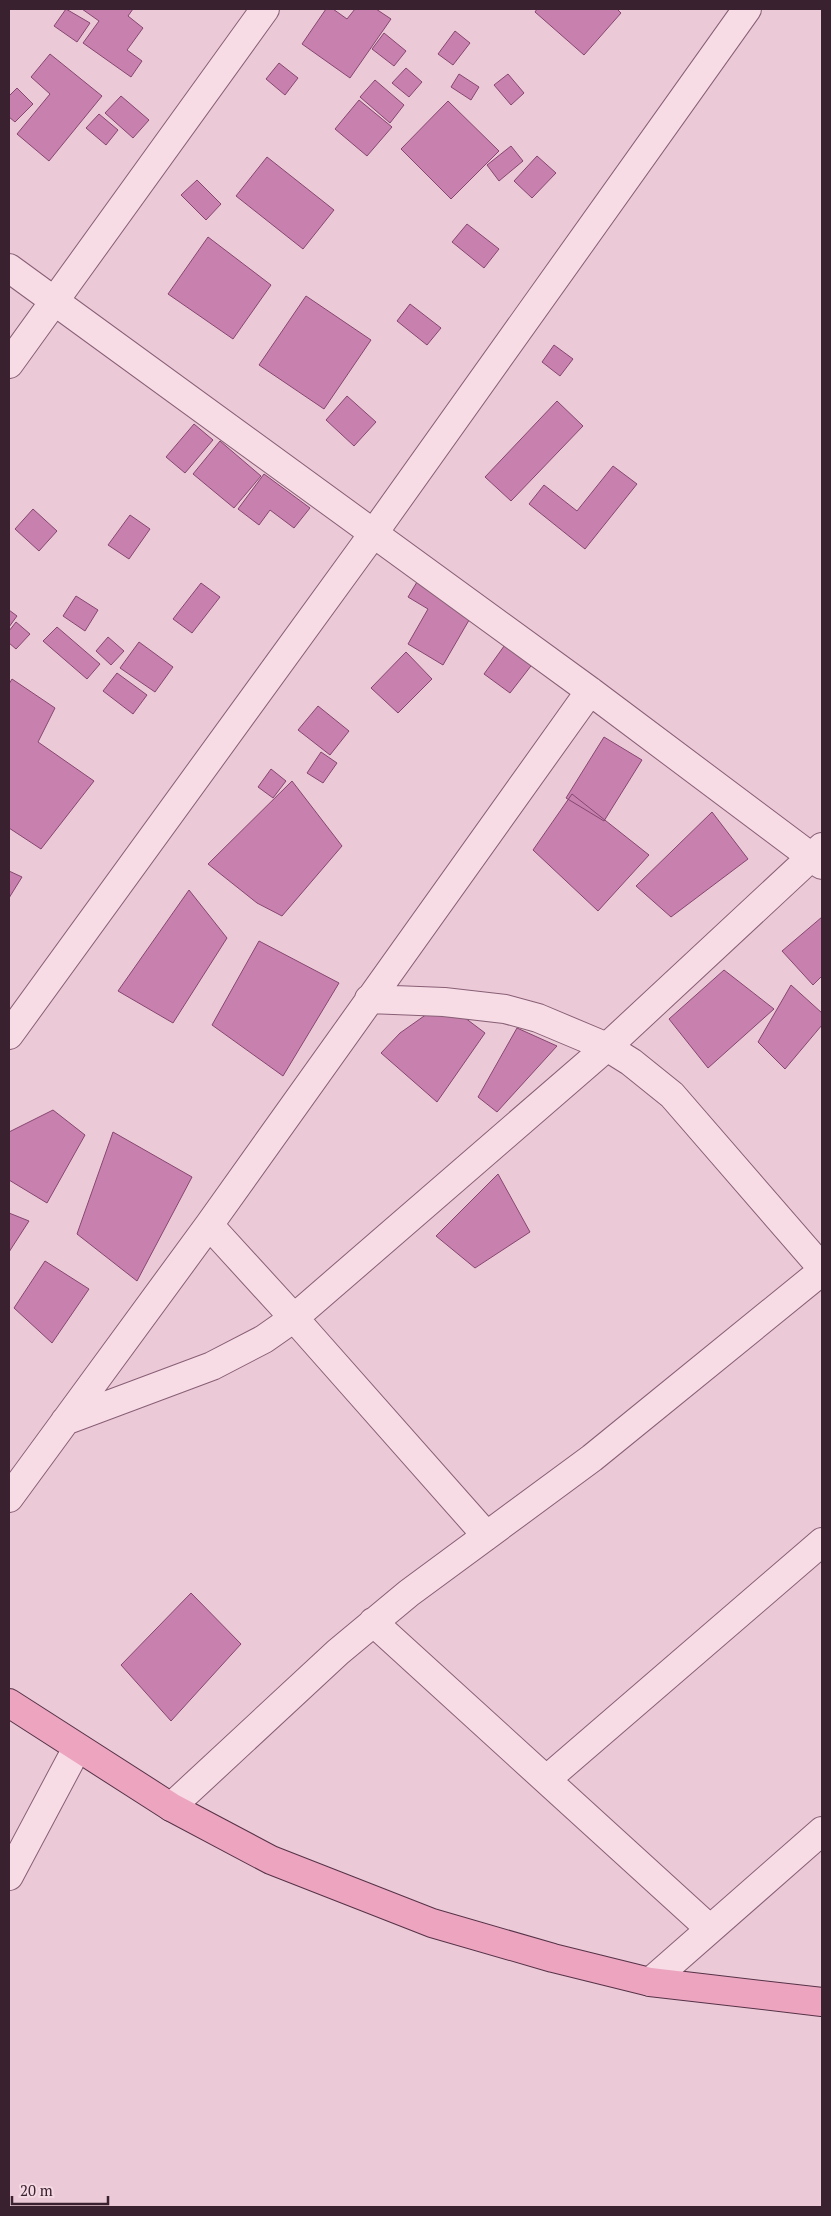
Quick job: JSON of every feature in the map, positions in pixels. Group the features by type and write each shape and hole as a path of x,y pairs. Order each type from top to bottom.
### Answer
{"main road":[{"path":"9,1704 171,1807 272,1860 432,1923 553,1958 650,1982 822,2002"}],"street":[{"path":"9,364 264,9"},
{"path":"9,1035 373,534 747,9"},
{"path":"9,268 819,857 607,1047 294,1318 264,1339 212,1366 65,1421"},
{"path":"9,1498 209,1225 369,998 590,691"},
{"path":"171,1807 373,1622 409,1593 592,1458 822,1270 672,1095 631,1062 607,1047 538,1018 506,1009 444,1002 369,998"},
{"path":"209,1225 294,1318 486,1536"},
{"path":"547,1779 822,1542"},
{"path":"373,1622 710,1929"},
{"path":"9,1876 78,1748"},
{"path":"650,1982 822,1831"}],"building":[{"path":"66,9 90,23 77,42 54,26"},
{"path":"82,9 133,9 128,16 143,28 127,50 142,61 131,77 83,43 99,21"},
{"path":"326,9 333,9 347,19 355,9 376,9 391,19 350,78 302,44"},
{"path":"537,9 617,9 621,13 584,55 535,12"},
{"path":"455,31 470,43 453,65 438,54"},
{"path":"384,33 406,51 394,66 372,49"},
{"path":"50,54 102,96 49,161 17,134 50,94 31,77"},
{"path":"279,63 298,78 285,95 266,79"},
{"path":"406,68 422,82 409,97 392,83"},
{"path":"459,74 479,87 471,100 451,87"},
{"path":"508,74 524,93 511,105 494,85"},
{"path":"375,80 404,105 390,123 360,97"},
{"path":"17,88 33,104 15,122 9,117 9,96"},
{"path":"121,96 149,120 133,138 105,113"},
{"path":"359,100 392,127 367,156 335,129"},
{"path":"448,101 499,151 451,199 401,149"},
{"path":"99,114 118,130 106,145 86,128"},
{"path":"511,146 523,161 499,181 487,165"},
{"path":"537,156 556,173 532,198 514,181"},
{"path":"267,157 334,210 303,249 236,196"},
{"path":"197,180 221,204 206,220 181,195"},
{"path":"467,224 499,249 484,268 452,242"},
{"path":"208,237 271,285 233,339 168,294"},
{"path":"306,296 371,340 324,409 259,365"},
{"path":"410,304 441,328 427,345 397,321"},
{"path":"554,345 573,359 560,376 542,362"},
{"path":"347,396 376,422 354,446 326,420"},
{"path":"557,401 583,426 511,501 485,477"},
{"path":"194,424 213,440 185,473 166,457"},
{"path":"220,441 261,476 234,508 193,474"},
{"path":"613,466 637,484 585,549 529,504 544,485 577,511"},
{"path":"264,474 310,508 294,528 270,510 259,525 238,509"},
{"path":"33,509 57,531 39,551 15,529"},
{"path":"130,515 150,529 129,559 108,545"},
{"path":"417,582 472,615 443,665 408,644 428,609 408,597"},
{"path":"201,583 220,597 192,633 173,619"},
{"path":"76,596 98,610 85,631 63,616"},
{"path":"9,610 17,616 9,627"},
{"path":"16,622 30,634 16,649 9,643 9,631"},
{"path":"57,627 100,664 87,679 43,641"},
{"path":"108,637 124,651 111,665 96,651"},
{"path":"139,642 173,667 155,692 120,668"},
{"path":"507,642 534,662 510,693 484,674"},
{"path":"406,652 432,679 398,713 371,688"},
{"path":"117,673 147,695 133,714 103,691"},
{"path":"12,679 55,708 38,742 94,781 41,849 9,828 9,684"},
{"path":"318,706 349,731 330,755 298,730"},
{"path":"604,737 642,760 604,821 566,798"},
{"path":"321,752 337,763 323,783 307,773"},
{"path":"271,769 286,781 273,798 258,787"},
{"path":"292,781 342,846 282,916 257,903 208,864"},
{"path":"572,794 649,855 598,911 533,850"},
{"path":"712,812 748,859 671,917 636,886"},
{"path":"9,871 22,877 9,898"},
{"path":"189,890 227,938 173,1023 118,991"},
{"path":"822,917 822,976 813,985 782,951"},
{"path":"259,941 339,983 283,1076 212,1025"},
{"path":"724,970 774,1009 708,1068 669,1019"},
{"path":"791,985 822,1013 822,1025 785,1069 758,1042"},
{"path":"444,1002 485,1033 437,1102 381,1053 400,1033"},
{"path":"517,1028 557,1046 497,1112 478,1097"},
{"path":"53,1110 85,1135 47,1203 9,1180 9,1132"},
{"path":"113,1132 192,1177 137,1281 77,1234"},
{"path":"498,1174 530,1232 475,1268 436,1236"},
{"path":"9,1213 29,1221 9,1252"},
{"path":"45,1261 89,1289 52,1343 14,1308"},
{"path":"191,1593 241,1644 171,1721 121,1665"}]}
